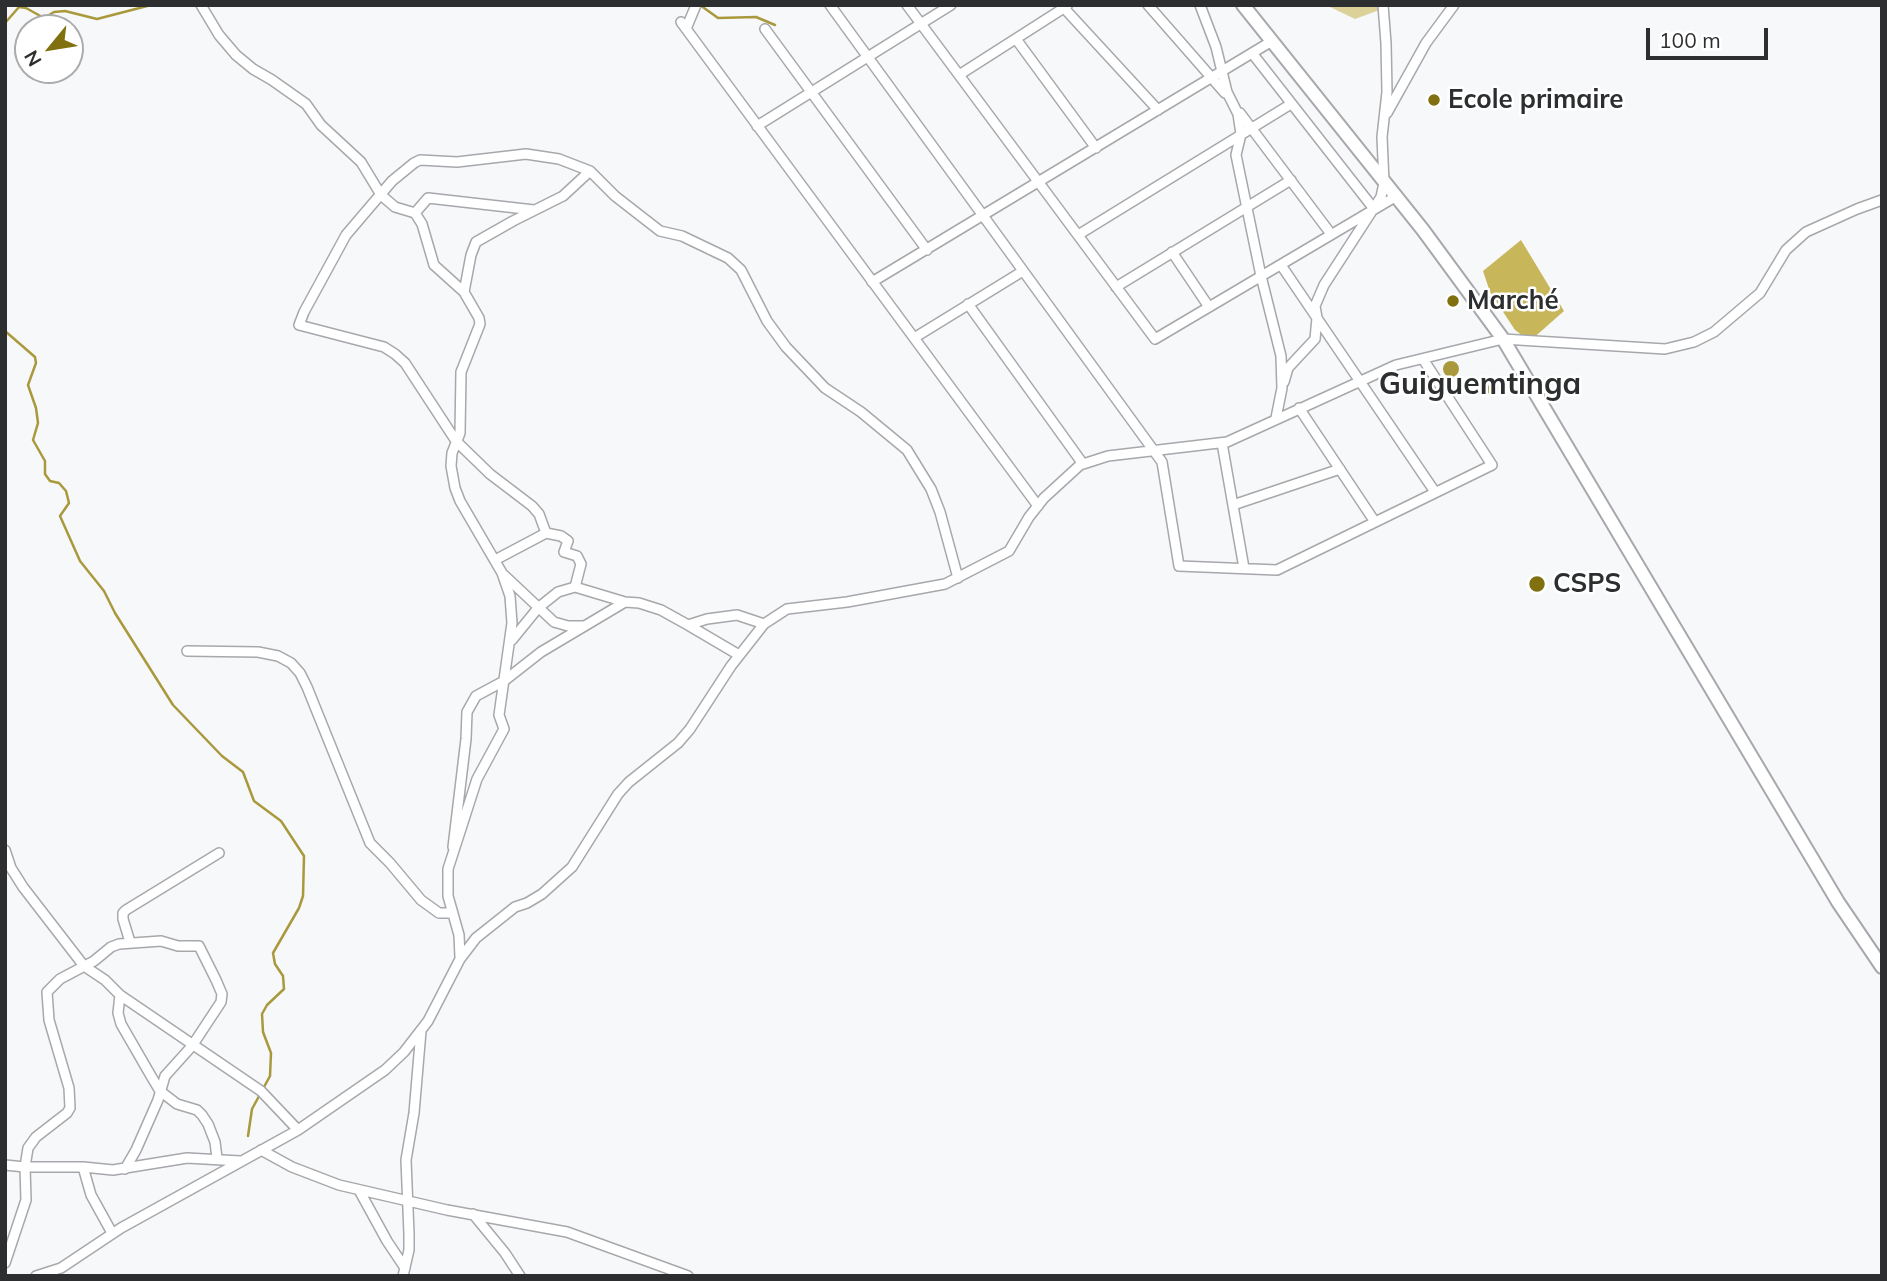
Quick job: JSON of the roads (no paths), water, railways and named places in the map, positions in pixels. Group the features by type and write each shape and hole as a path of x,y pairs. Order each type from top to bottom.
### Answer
{"street":[{"path":"201,5 219,35 236,55 253,69 299,97 329,134 354,154 380,195 395,207 415,213 422,224 434,265 464,292 475,309 480,324 461,372 461,424 451,466 454,488 502,573 510,596 511,642 499,715 504,729 477,779 447,877 448,896 459,935 460,959"},
{"path":"696,5 683,26 1038,506"},
{"path":"830,5 1163,462 1179,566 1277,570 1492,464 1423,359"},
{"path":"907,5 1155,340 1395,197"},
{"path":"757,126 951,5"},
{"path":"1148,5 1213,77 1331,234"},
{"path":"1200,5 1216,47 1227,92 1238,114 1241,134 1236,155 1281,356 1282,388"},
{"path":"1243,5 1423,230 1503,339 1838,902 1882,967"},
{"path":"1276,418 1288,368 1315,340 1315,306 1324,285 1381,197 1384,183 1382,137 1387,80 1383,5"},
{"path":"1384,120 1407,74 1454,5"},
{"path":"959,75 1066,7 1158,110"},
{"path":"765,29 927,250"},
{"path":"1016,39 1096,148"},
{"path":"872,282 1272,41"},
{"path":"1252,53 1374,209"},
{"path":"1078,235 1291,104"},
{"path":"546,533 532,506 490,474 456,441 405,363 396,354 384,347 299,325 346,235 405,169 420,160 457,162 526,154 559,159 590,171 615,196 660,231 682,236 728,258 736,265 767,321 786,347 825,388 861,412 907,450 931,489 958,578"},
{"path":"464,292 476,242 563,196 590,171"},
{"path":"1116,287 1291,180"},
{"path":"415,213 428,198 534,210"},
{"path":"36,1276 61,1268 112,1233 298,1130 385,1070 422,1030 460,959 487,929 515,907 542,894 572,867 618,794 678,743 739,655 764,624 786,609 900,594 945,584 1009,551 1038,506 1083,464 1108,456 1222,443 1396,365 1503,339 1665,349 1694,342 1714,332 1760,293 1786,250 1806,232 1882,200"},
{"path":"1172,253 1209,307"},
{"path":"1280,265 1435,492"},
{"path":"914,338 1023,271"},
{"path":"968,304 1083,464"},
{"path":"1299,408 1375,522"},
{"path":"1222,443 1244,569"},
{"path":"1233,505 1340,469"},
{"path":"495,560 546,533 565,538 568,544 564,552 580,559 580,572 575,587"},
{"path":"502,573 554,622 568,626 585,626"},
{"path":"511,642 538,608 558,592 575,587 661,610 739,655"},
{"path":"453,856 467,712 476,696 503,681 541,652 625,602"},
{"path":"688,625 737,615 764,624"},
{"path":"187,651 258,652 278,656 291,663 307,687 370,843 421,900 439,913 453,913"},
{"path":"5,850 11,868 23,887 84,966 192,1046 261,1091 298,1130"},
{"path":"130,942 123,913 219,853"},
{"path":"5,1263 26,1200 25,1167 30,1143 70,1108 69,1088 49,1020 47,992 60,979 97,959 111,947 130,942 161,940 178,946 199,946 222,994 220,1002 192,1046 165,1076 136,1150 125,1169"},
{"path":"120,995 118,1013 121,1024 160,1091 177,1104 197,1110 202,1115 215,1142 217,1158"},
{"path":"404,1272 409,1250 406,1160 414,1113 422,1030"},
{"path":"261,1150 292,1167 339,1185 567,1232 688,1276"},
{"path":"5,1165 101,1170 125,1169 187,1158 240,1161"},
{"path":"83,1167 91,1195 112,1233"},
{"path":"359,1190 404,1272"},
{"path":"473,1214 520,1276"}],"waterway":[{"path":"5,23 19,7 44,18 54,12 65,11 97,19 151,5"},
{"path":"700,5 718,18 756,17 775,25"},
{"path":"5,331 35,357 36,363 28,385 38,423 33,440 45,461 45,474 50,481 59,483 66,491 69,503 60,516 80,561 104,591 173,705 222,756 243,772 254,801 281,821 304,856 303,896 273,953 275,964 283,976 284,989 267,1005 262,1014 263,1032 271,1053 270,1076 252,1109 248,1136"}],"place":[{"name":"Ecole primaire","path":"1434,100"},
{"name":"Marché","path":"1453,301"},
{"name":"CSPS","path":"1537,584"}],"district":[{"name":"Guiguemtinga","path":"1480,385"}]}
